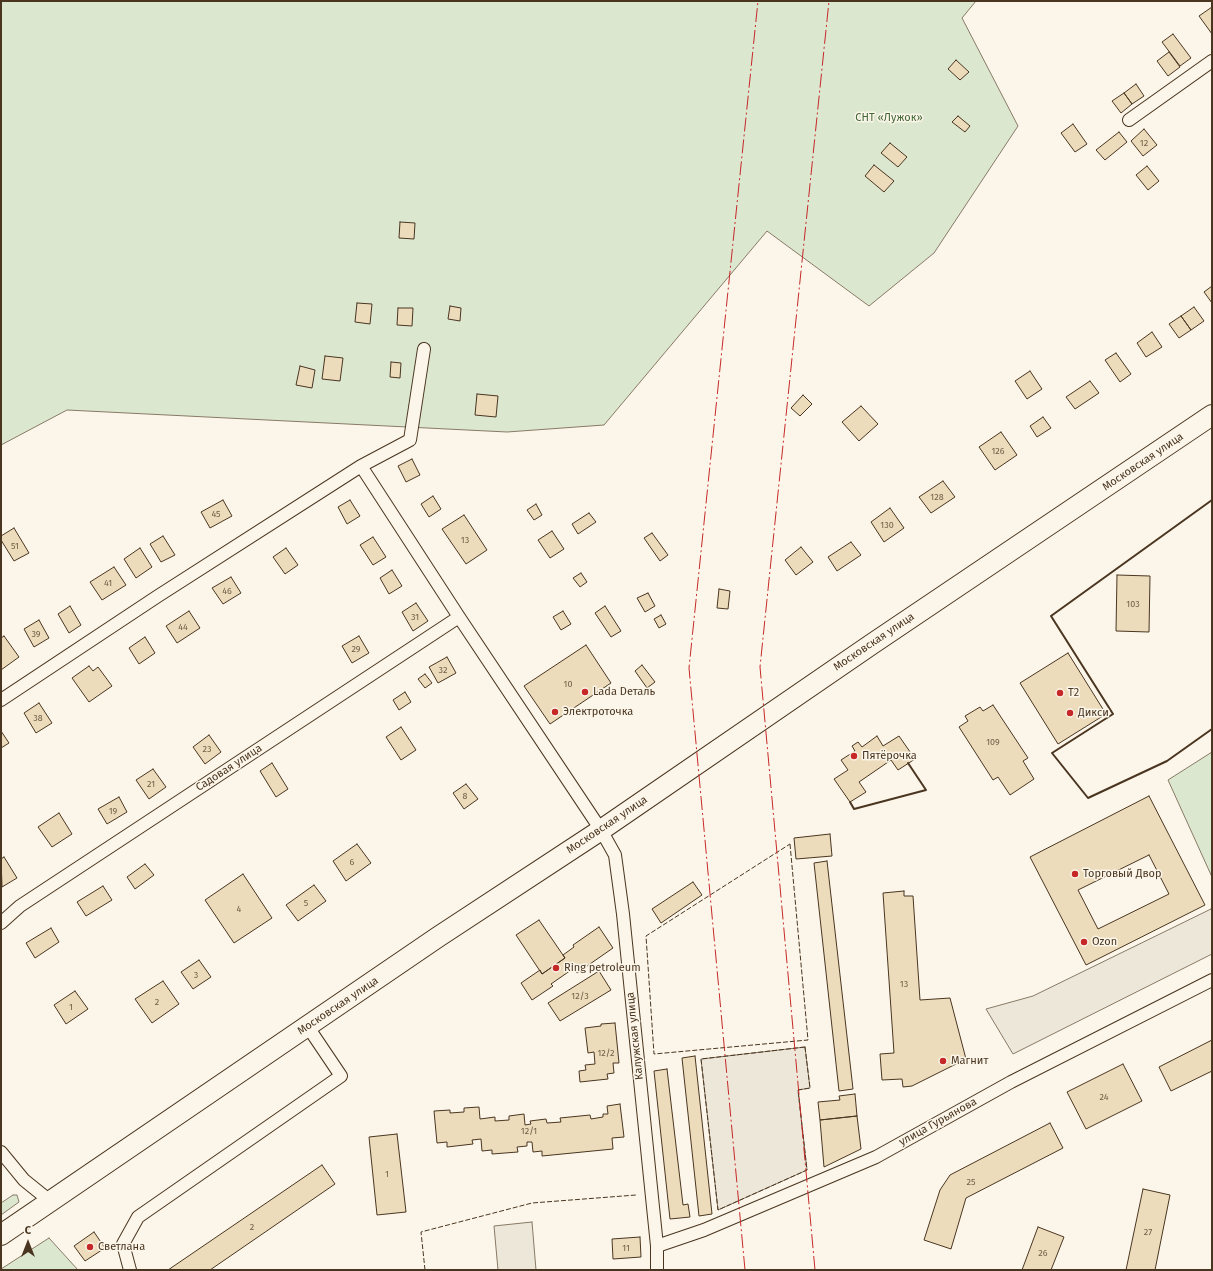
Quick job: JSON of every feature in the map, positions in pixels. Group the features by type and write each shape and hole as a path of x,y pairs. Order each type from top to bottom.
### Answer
{"highway":[{"name":"Московская улица","path":"1,1235 438,937 601,830 915,614 1212,415"}],"street":[{"path":"1129,120 1212,61"},
{"path":"1,700 158,596 362,466 410,440 424,349"},
{"name":"Калужская улица","path":"362,466 459,617 601,830 616,855 657,1246 657,1270"},
{"name":"Садовая улица","path":"1,923 20,906 459,617"},
{"name":"улица Гурьянова","path":"657,1246 704,1230 876,1156 1011,1082 1212,980"},
{"path":"130,1270 123,1244 138,1216 341,1076 308,1027"},
{"path":"1,1152 24,1180 50,1202"}],"green space":[{"name":"СНТ «Лужок»","path":"1,1 976,1 962,18 1018,126 934,253 869,306 767,231 604,425 507,432 67,410 1,445"},
{"path":"1212,752 1212,877 1168,780"},
{"path":"13,1195 17,1195 19,1202 1,1215 1,1203"},
{"path":"49,1238 78,1270 1,1270 1,1269"}],"shaded area":[{"path":"1211,909 1212,954 1013,1054 986,1009 1033,996"},
{"path":"805,1047 810,1088 798,1090 807,1170 718,1210 701,1059"},
{"path":"532,1222 536,1270 498,1270 494,1226"}],"building":[{"path":"1212,7 1212,34 1199,16"},
{"path":"1173,34 1191,58 1180,66 1162,42"},
{"path":"1169,52 1180,67 1168,76 1157,61"},
{"path":"956,60 969,72 960,80 948,69"},
{"path":"1136,84 1144,96 1132,104 1124,93"},
{"path":"1124,93 1132,104 1121,113 1112,101"},
{"path":"958,116 970,126 965,132 952,122"},
{"path":"1073,124 1087,144 1075,152 1061,133"},
{"path":"1144,129 1157,145 1143,156 1131,141"},
{"path":"1119,132 1127,142 1105,160 1096,150"},
{"path":"890,143 907,157 898,167 881,153"},
{"path":"874,165 894,181 884,192 865,176"},
{"path":"1147,166 1159,181 1148,190 1136,175"},
{"path":"400,222 415,223 414,239 399,238"},
{"path":"1212,286 1212,303 1204,292"},
{"path":"357,303 372,304 370,324 355,322"},
{"path":"450,306 461,308 460,321 448,319"},
{"path":"1194,307 1204,321 1191,330 1181,316"},
{"path":"398,308 413,308 412,326 397,325"},
{"path":"1181,316 1191,330 1179,338 1169,324"},
{"path":"1152,332 1162,347 1146,357 1137,343"},
{"path":"1116,353 1131,374 1120,382 1105,360"},
{"path":"325,356 343,358 340,381 322,379"},
{"path":"391,362 401,363 400,378 390,377"},
{"path":"300,366 315,370 312,388 296,385"},
{"path":"1030,371 1042,389 1027,399 1015,381"},
{"path":"1090,381 1099,393 1075,409 1066,397"},
{"path":"477,394 498,396 496,417 475,415"},
{"path":"803,395 812,404 800,416 791,408"},
{"path":"861,406 878,424 859,441 842,422"},
{"path":"1043,417 1051,428 1037,437 1030,426"},
{"path":"1001,432 1017,455 995,470 979,447"},
{"path":"412,459 420,475 406,482 398,466"},
{"path":"943,481 955,497 931,513 919,497"},
{"path":"433,496 441,509 429,517 421,504"},
{"path":"223,500 232,516 210,528 201,512"},
{"path":"350,500 360,516 347,524 338,507"},
{"path":"536,504 542,515 534,520 527,510"},
{"path":"890,508 904,528 884,542 871,522"},
{"path":"589,513 596,522 578,534 572,524"},
{"path":"464,515 487,550 466,564 442,529"},
{"path":"14,528 29,553 14,561 1,540 1,536"},
{"path":"552,531 564,549 550,558 538,540"},
{"path":"652,533 668,555 660,561 644,538"},
{"path":"163,536 175,555 161,562 150,544"},
{"path":"373,537 386,557 373,565 360,545"},
{"path":"851,542 861,555 837,571 828,557"},
{"path":"801,547 813,562 796,575 785,560"},
{"path":"140,548 152,567 136,578 124,559"},
{"path":"286,548 298,565 285,574 273,557"},
{"path":"114,567 126,585 102,600 90,582"},
{"path":"392,570 402,586 389,594 380,578"},
{"path":"581,573 587,582 580,587 573,578"},
{"path":"1117,575 1150,576 1149,632 1116,631"},
{"path":"231,577 241,593 223,604 212,588"},
{"path":"719,589 730,591 728,609 717,608"},
{"path":"648,593 655,606 645,612 637,598"},
{"path":"416,603 428,621 413,631 402,612"},
{"path":"70,606 81,625 69,633 58,614"},
{"path":"605,606 621,631 611,637 595,613"},
{"path":"189,611 200,628 177,643 166,626"},
{"path":"563,611 571,624 561,630 553,617"},
{"path":"661,615 666,624 659,628 654,619"},
{"path":"39,620 49,638 34,647 24,629"},
{"path":"4,636 19,657 1,670 1,638"},
{"path":"359,636 369,653 352,663 342,646"},
{"path":"145,637 155,653 139,664 129,648"},
{"path":"586,645 611,683 550,724 524,686"},
{"path":"1068,653 1106,714 1058,744 1020,683"},
{"path":"447,657 456,673 438,683 429,667"},
{"path":"642,665 655,682 647,688 635,671"},
{"path":"89,666 93,671 98,667 112,686 89,702 72,678"},
{"path":"425,674 432,683 425,688 418,679"},
{"path":"405,692 411,702 399,710 393,700"},
{"path":"39,703 52,723 36,733 24,713"},
{"path":"993,705 1028,758 1023,761 1034,779 1010,795 998,777 993,780 959,727 968,721 965,716 980,707 983,711"},
{"path":"401,727 416,750 401,760 386,737"},
{"path":"1,731 9,743 1,748"},
{"path":"209,735 221,752 205,764 193,747"},
{"path":"877,736 883,746 899,736 915,759 898,770 891,760 859,782 866,792 850,802 834,779 848,770 841,760 855,751 852,746 858,742 862,747"},
{"path":"272,763 288,789 276,797 260,771"},
{"path":"153,769 166,787 149,799 136,780"},
{"path":"466,784 478,799 464,809 453,793"},
{"name":"Торговый Двор","path":"1149,796 1205,905 1086,965 1030,857","holes":["1149,855 1169,894 1098,929 1078,890"]},
{"path":"119,797 127,812 107,824 98,809"},
{"path":"59,813 72,834 52,847 38,827"},
{"path":"830,834 832,856 796,859 794,838"},
{"path":"357,844 371,863 346,881 333,861"},
{"path":"4,857 17,878 2,887 1,859"},
{"path":"827,861 853,1089 839,1091 814,863"},
{"path":"145,864 154,875 135,889 127,877"},
{"path":"243,874 272,918 234,943 205,900"},
{"path":"693,882 702,895 661,923 652,909"},
{"path":"314,885 326,901 298,921 286,905"},
{"path":"103,886 112,900 86,916 77,902"},
{"path":"904,891 904,896 913,896 920,1000 950,998 966,1059 912,1086 903,1087 902,1079 882,1080 880,1054 894,1053 883,893"},
{"path":"539,920 565,958 542,974 516,935"},
{"path":"599,927 613,948 577,973 574,968 551,984 553,986 532,1000 521,983 540,970 542,974 565,958 563,955 574,947 573,945"},
{"path":"51,928 59,942 35,958 26,943"},
{"path":"199,960 211,977 193,989 181,972"},
{"path":"599,971 611,990 560,1021 548,1003"},
{"path":"163,981 179,1004 152,1023 135,999"},
{"path":"75,991 88,1009 66,1024 54,1005"},
{"path":"615,1023 619,1063 613,1063 614,1073 607,1074 608,1079 580,1082 579,1071 586,1070 585,1065 595,1064 594,1052 588,1053 585,1028 601,1026 601,1024"},
{"path":"1212,1040 1212,1071 1171,1091 1159,1067"},
{"path":"695,1056 712,1214 699,1216 682,1058"},
{"path":"1123,1064 1142,1101 1086,1129 1067,1092"},
{"path":"667,1069 683,1205 688,1204 690,1217 670,1219 654,1071"},
{"path":"855,1094 857,1116 820,1120 818,1102 840,1100 839,1096"},
{"path":"620,1104 624,1137 612,1138 613,1149 542,1156 542,1151 533,1152 532,1142 527,1142 527,1146 517,1147 518,1152 492,1154 492,1150 482,1151 481,1139 472,1140 473,1144 447,1147 447,1142 437,1143 434,1111 450,1110 450,1113 464,1112 464,1108 479,1107 480,1119 495,1117 495,1121 509,1120 509,1116 524,1114 525,1125 531,1124 530,1121 546,1119 547,1123 561,1122 560,1118 590,1115 591,1119 603,1117 603,1114 608,1114 607,1106"},
{"path":"857,1116 861,1149 824,1167 820,1120"},
{"path":"1050,1123 1063,1148 966,1198 951,1249 924,1240 940,1190 950,1175"},
{"path":"397,1134 406,1212 377,1215 369,1137"},
{"path":"322,1165 335,1184 210,1270 168,1270"},
{"path":"1143,1189 1170,1195 1155,1270 1126,1270"},
{"path":"1038,1227 1064,1237 1051,1270 1022,1270"},
{"name":"Светлана","path":"94,1232 105,1248 85,1261 74,1246"},
{"path":"640,1237 641,1257 613,1259 612,1239"}],"fence":[{"path":"790,844 808,1040 654,1054 646,936 790,844"},
{"path":"805,1047 810,1088 798,1090 807,1170 718,1210 701,1059 805,1047"},
{"path":"425,1270 421,1232 532,1203 636,1195"}],"wall":[{"path":"1212,500 1051,616 1113,714 1052,753 1088,798 1167,761 1212,729"},
{"path":"850,802 854,809 926,790 908,763"}],"power":[{"path":"745,1270 689,668 758,1"},
{"path":"815,1270 760,667 829,1"}],"place":[{"name":"Lada Dеталь","path":"585,692"},
{"name":"T2","path":"1060,693"},
{"name":"Электроточка","path":"555,712"},
{"name":"Дикси","path":"1070,713"},
{"name":"Пятёрочка","path":"854,756"},
{"name":"Торговый Двор","path":"1075,874"},
{"name":"Ozon","path":"1084,942"},
{"name":"Ring petroleum","path":"556,968"},
{"name":"Магнит","path":"943,1061"},
{"name":"Светлана","path":"90,1247"}]}
